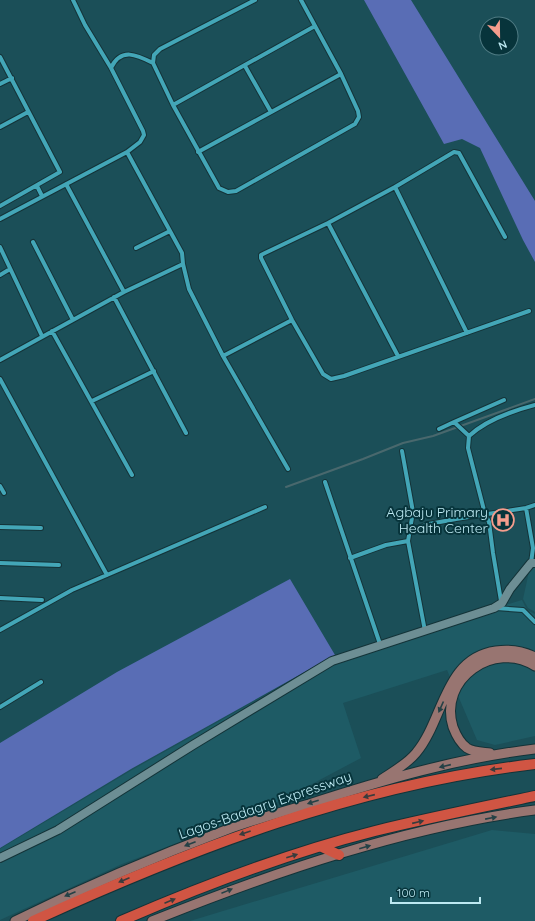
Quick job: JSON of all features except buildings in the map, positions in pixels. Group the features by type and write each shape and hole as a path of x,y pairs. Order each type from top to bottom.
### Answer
{"highway":[{"name":"Lagos-Badagry Expressway","path":"34,921 162,864 268,825 361,797 430,781 488,770 535,764"},
{"path":"122,921 231,876 322,847 375,831 535,796"},
{"path":"322,847 339,855"}],"main road":[{"path":"0,858 58,830 193,745 332,661 380,644 494,608 502,603 510,589 533,563"},
{"path":"377,782 406,763 422,745 451,683 468,664 483,655 505,650 519,651 535,657"},
{"path":"496,754 470,749 461,743 451,721 451,705 458,686 468,672 484,661 505,657 526,660 535,666"},
{"name":"Lagos-Badagry Expressway","path":"15,921 64,897 137,865 227,830 377,782 496,754 535,749"},
{"path":"152,921 238,887 407,835 535,810"},
{"path":"520,812 535,817"}],"street":[{"path":"0,219 127,152 140,142 144,135 111,68 85,25 73,0"},
{"path":"255,0 160,49 154,55 153,63 173,105 219,188 232,192 355,124 359,117 358,111 341,74 301,0"},
{"path":"173,105 316,26"},
{"path":"111,68 115,59 124,55 134,54 153,63"},
{"path":"0,58 12,78 28,112 60,172 0,206"},
{"path":"245,66 271,112"},
{"path":"198,152 341,74"},
{"path":"0,84 12,78"},
{"path":"0,127 28,112"},
{"path":"127,152 182,253 189,289 223,356 288,469"},
{"path":"505,237 459,153 450,153 395,187 328,223 261,255 262,261 292,320 323,374 331,379 344,376 529,311"},
{"path":"66,184 124,292"},
{"path":"37,186 42,196"},
{"path":"395,187 467,333"},
{"path":"328,223 398,356"},
{"path":"136,248 170,231"},
{"path":"33,242 73,320"},
{"path":"0,246 42,336"},
{"path":"0,360 114,297 184,264"},
{"path":"0,275 10,269"},
{"path":"114,297 186,433"},
{"path":"223,356 292,320"},
{"path":"52,331 132,474"},
{"path":"92,401 154,371"},
{"path":"0,379 107,575"},
{"path":"439,428 456,423 504,400"},
{"path":"502,603 492,553 490,526 485,514 468,448 469,436 474,431 494,420 516,410 535,405"},
{"path":"456,423 469,436"},
{"path":"402,451 413,512 408,540 425,631"},
{"path":"325,482 380,644"},
{"path":"0,486 4,493"},
{"path":"409,531 429,524 526,508 535,505"},
{"path":"0,630 38,608 107,575 265,506"},
{"path":"526,508 534,548 533,563"},
{"path":"0,527 41,528"},
{"path":"350,558 386,545 408,540"},
{"path":"0,563 59,565"},
{"path":"0,598 42,600"},
{"path":"494,608 523,610 535,622"},
{"path":"0,707 41,682"}],"shaded area":[{"path":"364,0 411,0 535,201 535,262 523,240 480,148 462,139 444,144"},
{"path":"530,567 535,568 535,612 528,608 523,599"},
{"path":"290,579 335,655 131,769 0,848 0,743 117,672"},
{"path":"522,600 527,610 535,614 535,736 495,745 477,740 447,670 343,703 361,758 261,811 122,864 0,920 0,849 132,770 336,656"},
{"path":"492,830 535,834 535,921 190,921"}],"waterway":[{"path":"286,487 403,443 433,436 535,399"}],"place":[{"name":"Agbaju Primary Health Center","path":"503,520"}]}
